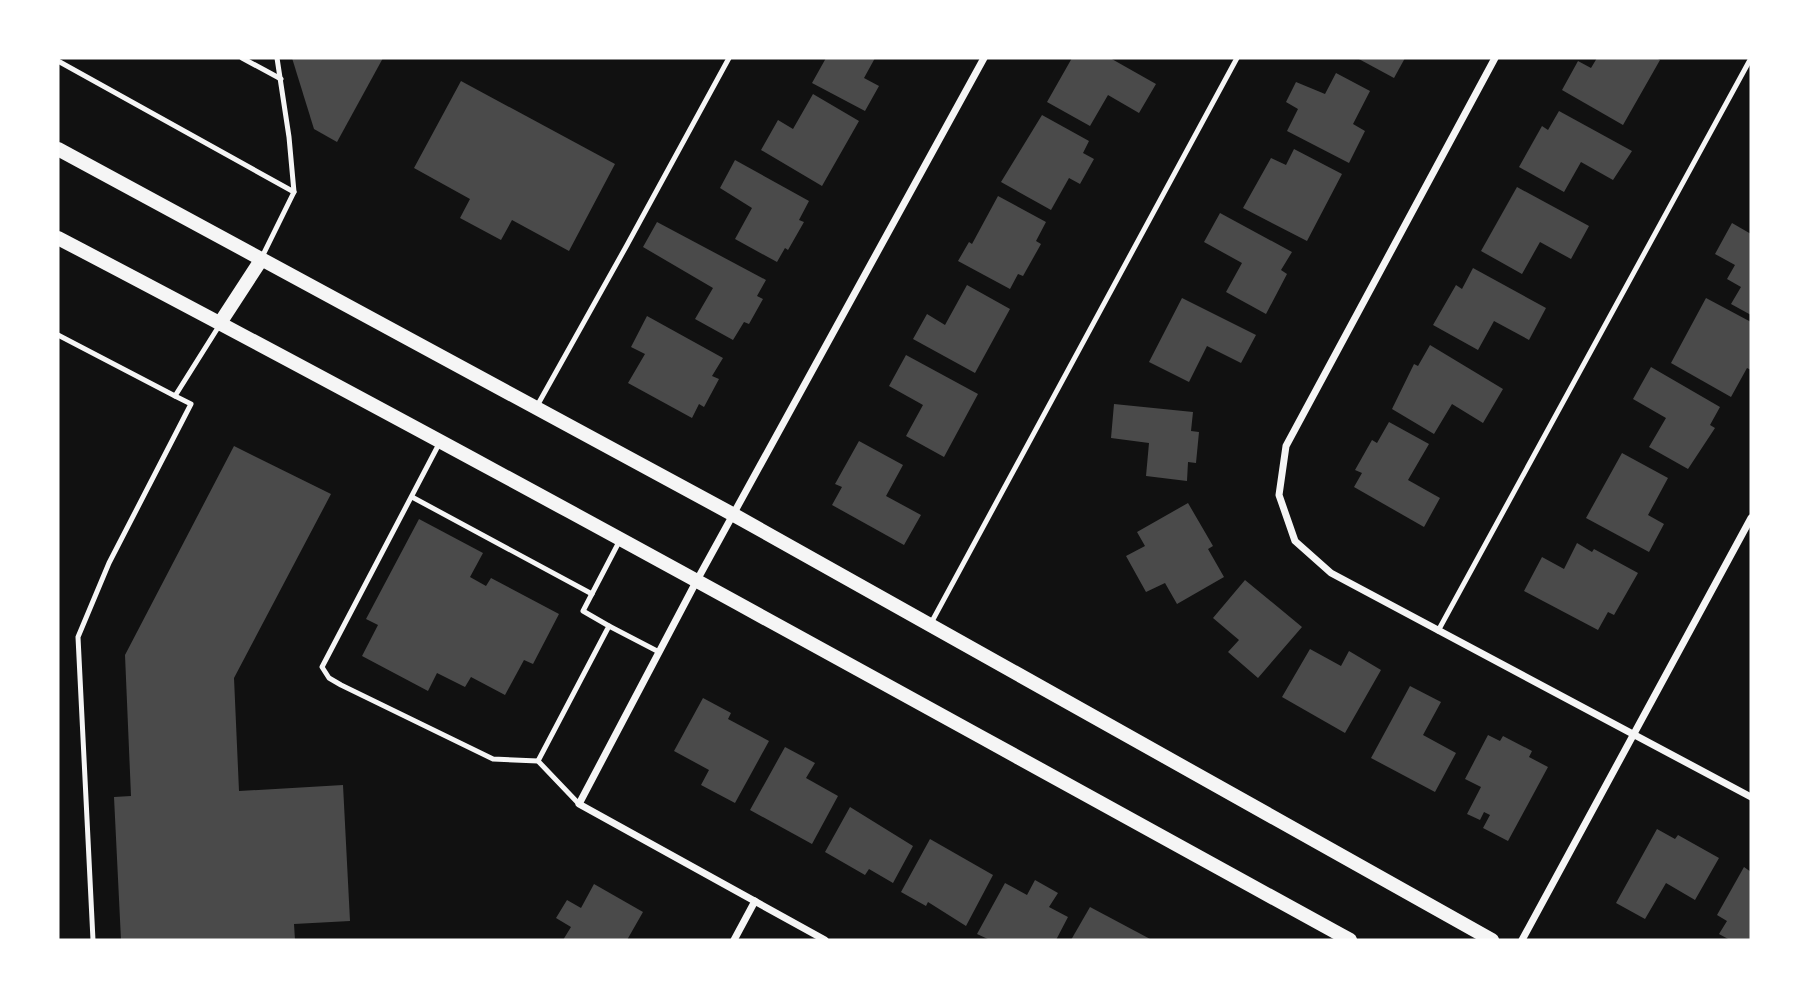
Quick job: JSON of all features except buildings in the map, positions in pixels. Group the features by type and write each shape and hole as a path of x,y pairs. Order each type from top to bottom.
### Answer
{"main road":[{"path":"58,149 734,515 1492,940"},
{"path":"58,237 440,442 1350,940"},
{"path":"220,323 261,260"}],"street":[{"path":"825,940 579,804 696,582 984,58"},
{"path":"1495,58 1286,446 1279,495 1294,541 1331,573 1751,797"},
{"path":"1522,940 1751,518"},
{"path":"734,940 755,901"}],"lane":[{"path":"242,58 281,79"},
{"path":"261,260 294,192 277,58"},
{"path":"536,408 729,58"},
{"path":"930,625 1237,58"},
{"path":"1438,631 1751,58"},
{"path":"58,61 294,192"},
{"path":"175,396 220,323"},
{"path":"58,335 191,404 108,563 78,637 93,940"},
{"path":"440,442 322,667 329,678 341,685 493,759 538,761 579,804"},
{"path":"412,497 592,594"},
{"path":"620,540 583,611 659,652"},
{"path":"538,761 609,626"}]}
